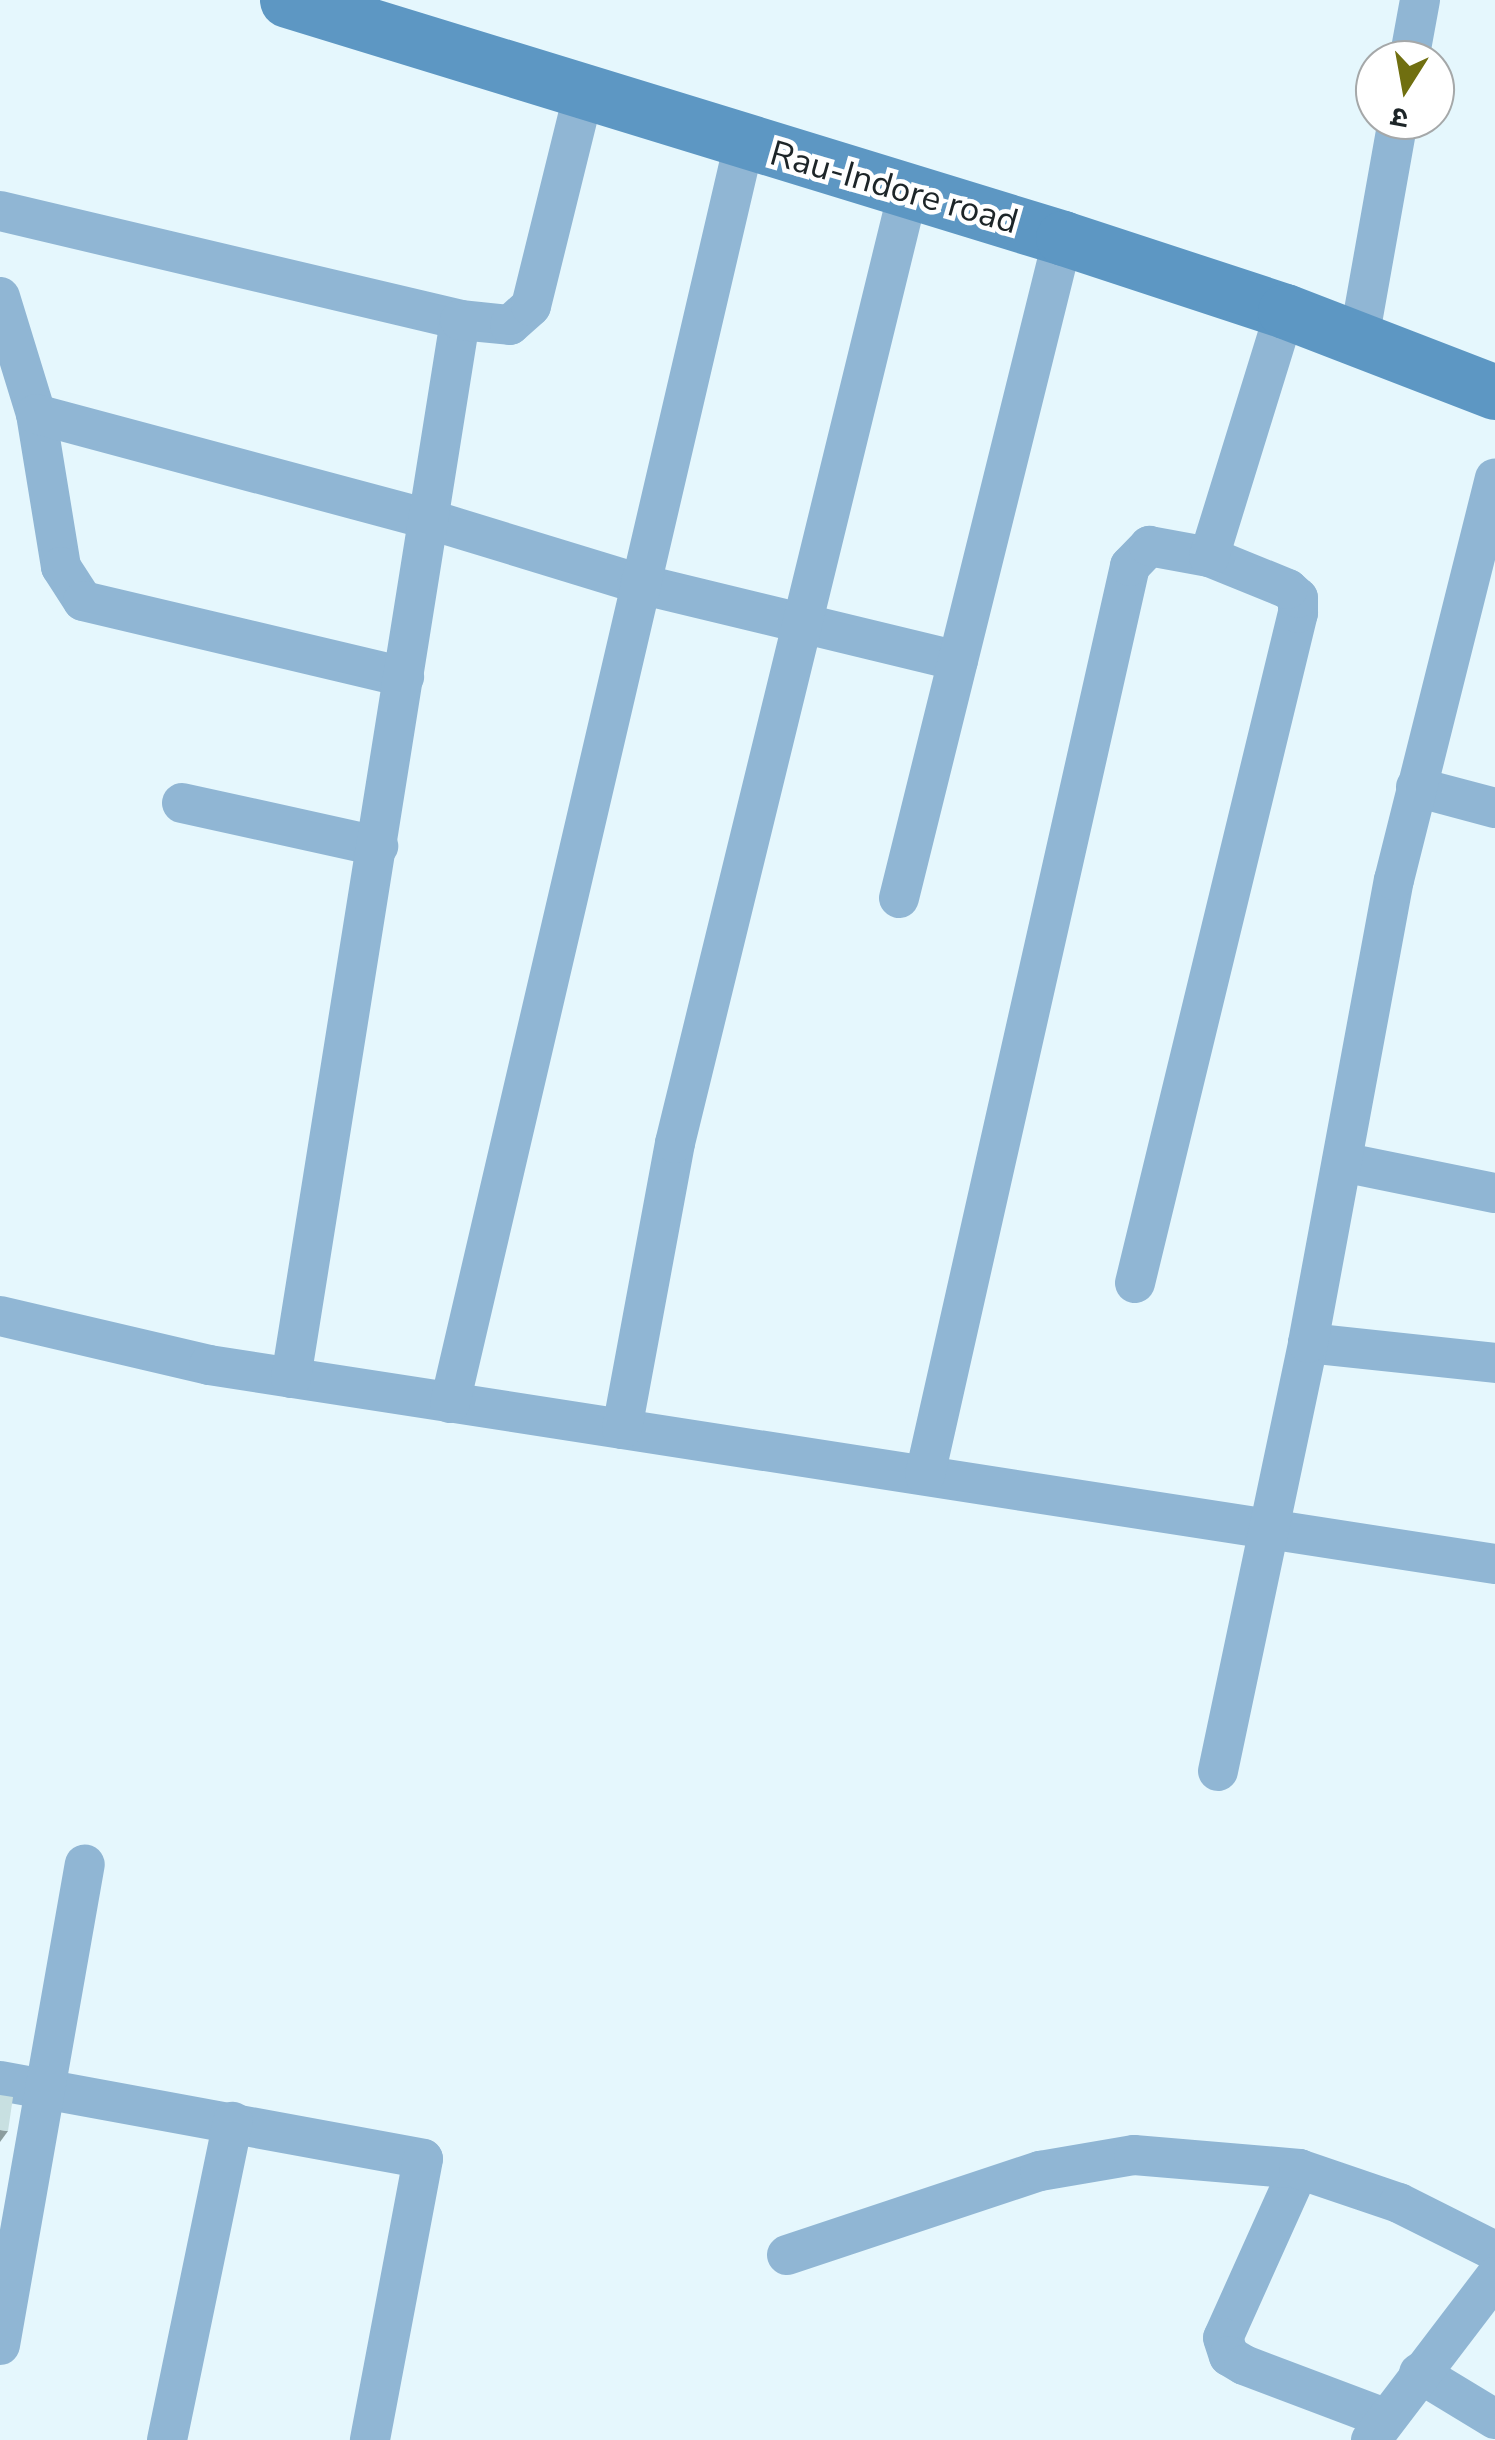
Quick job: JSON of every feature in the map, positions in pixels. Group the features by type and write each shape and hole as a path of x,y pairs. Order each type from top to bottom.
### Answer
{"main road":[{"name":"Rau-Indore road","path":"287,0 583,96 1063,238 1285,311 1495,392"}],"street":[{"path":"1413,40 1420,0"},
{"path":"0,211 460,320 510,326 531,306 583,96"},
{"path":"1359,340 1394,140"},
{"path":"450,1402 744,144"},
{"path":"622,1429 674,1142 908,192"},
{"path":"900,898 1063,238"},
{"path":"0,298 36,414 61,568 83,602 404,677"},
{"path":"1209,558 1285,311"},
{"path":"272,1375 378,846 460,320"},
{"path":"36,414 431,520 640,584 958,662"},
{"path":"1218,1772 1308,1343 1416,787 1495,479"},
{"path":"926,1475 1130,566 1150,546 1209,558 1288,588 1298,598 1298,613 1134,1284"},
{"path":"1416,787 1495,808"},
{"path":"182,802 378,846"},
{"path":"1342,1162 1495,1193"},
{"path":"0,1316 209,1365 1495,1564"},
{"path":"1308,1343 1495,1363"},
{"path":"0,2345 85,1864"},
{"path":"0,2082 423,2159 370,2440"},
{"path":"167,2440 234,2122"},
{"path":"786,2256 1090,2160 1134,2155 1299,2168 1399,2203 1495,2251"},
{"path":"1299,2168 1223,2338 1230,2356 1244,2365 1377,2429 1495,2276"},
{"path":"1419,2373 1495,2420"}],"building":[{"path":"0,2095 13,2097 8,2131 0,2130"}]}
